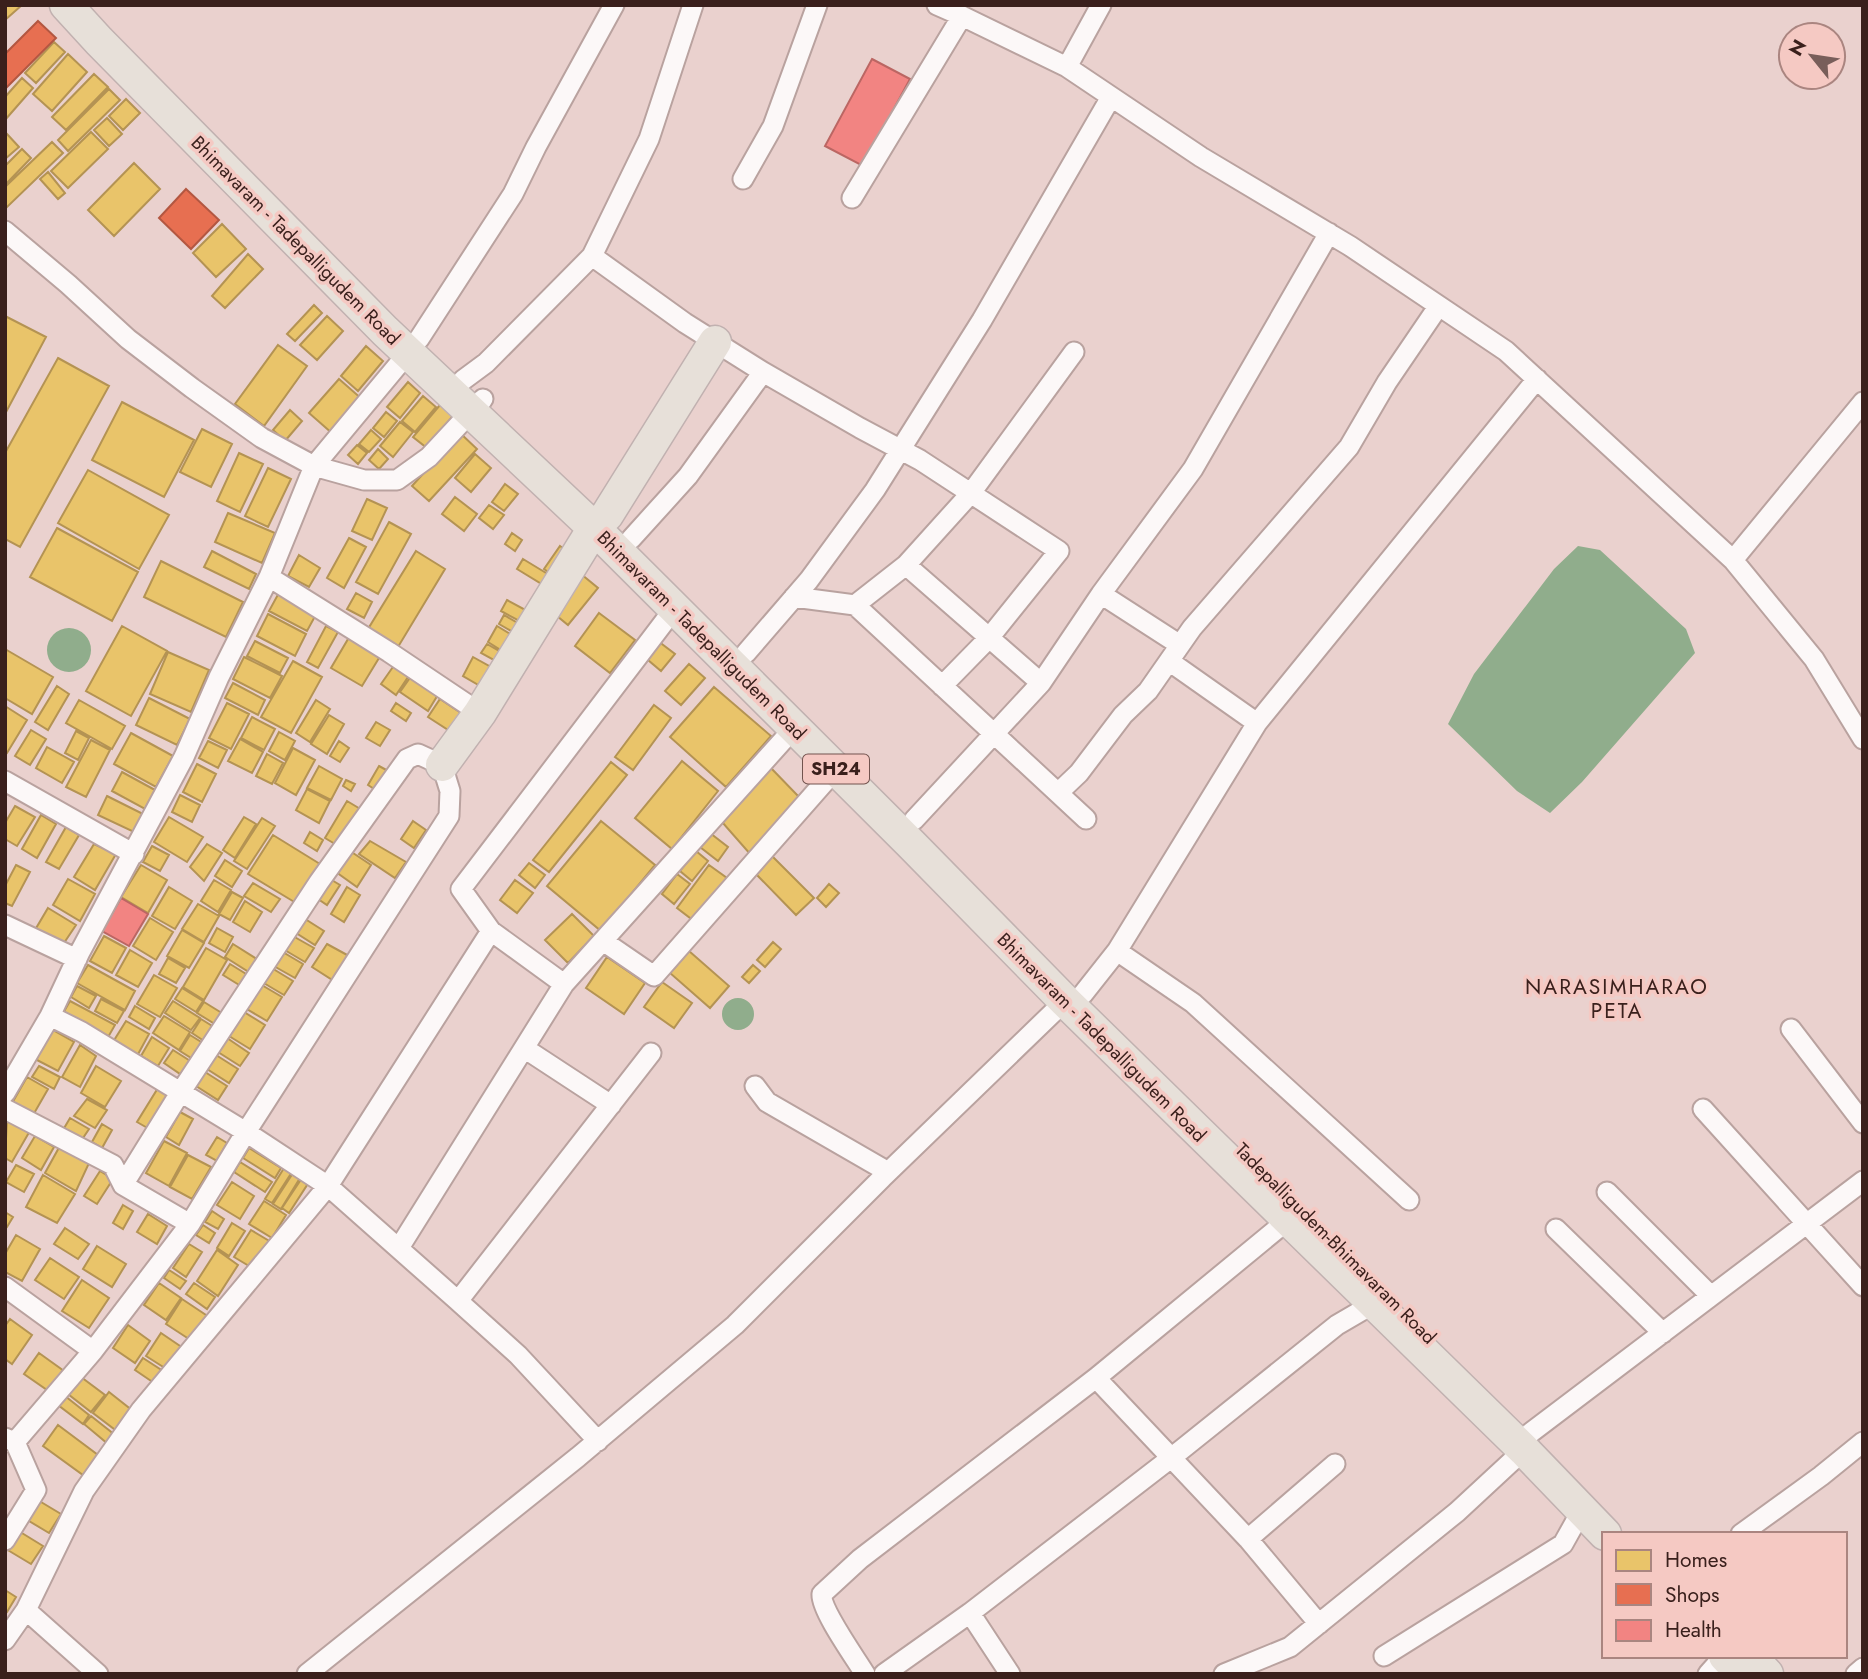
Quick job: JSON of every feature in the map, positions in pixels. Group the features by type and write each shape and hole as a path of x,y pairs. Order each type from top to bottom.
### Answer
{"main road":[{"name":"Bhimavaram - Tadepalligudem Road","path":"66,5 99,41 413,346 472,397"},
{"name":"SH24","path":"91,5 413,346"},
{"path":"442,765 480,713 715,342"},
{"name":"Tadepalligudem-Bhimavaram Road","path":"472,397 601,522 631,539 647,567 746,653 914,820 1074,997 1526,1442 1626,1532"},
{"name":"Bhimavaram - Tadepalligudem Road","path":"601,522 647,567 674,609 1074,997 1288,1220 1373,1304 1526,1442 1603,1532"},
{"path":"1726,1658 1742,1674"},
{"path":"1752,1658 1767,1674"}],"street":[{"path":"7,1085 50,1016 76,959 184,757 219,677 269,577 314,466 413,346 513,194 614,5"},
{"path":"5,231 128,339 262,438 314,466 364,480 397,480 429,457 472,397 486,363 592,256 649,139 693,5"},
{"path":"743,178 773,126 817,5"},
{"path":"937,5 1067,67 1202,157 1350,246 1506,351 1733,560 1814,659 1863,739"},
{"path":"1067,67 1101,5"},
{"path":"852,198 962,16"},
{"path":"746,653 809,580 875,490 982,320 1111,97"},
{"path":"914,820 1041,683 1101,594 1193,469 1329,233"},
{"path":"592,256 715,342 920,460 1059,551 989,638 942,686"},
{"path":"1058,793 1079,773 1123,715 1148,691 1192,628 1349,447 1387,382 1438,307"},
{"path":"855,605 906,565 971,493 1074,352"},
{"path":"631,539 688,476 763,372"},
{"path":"307,1674 598,1441 735,1325 881,1178 1074,997 1117,951 1257,723 1537,379"},
{"path":"1733,560 1863,402"},
{"path":"906,565 1041,683"},
{"path":"269,577 480,713"},
{"path":"1101,594 1257,723"},
{"path":"794,597 855,605 1086,819"},
{"path":"564,984 491,931 461,889 674,609"},
{"path":"399,1248 564,984 794,727"},
{"path":"5,1540 36,1490 10,1440 93,1351 190,1224 449,816 450,791 442,765 418,754 407,759 319,881 123,1185"},
{"path":"603,941 654,976 836,769"},
{"path":"5,781 134,854"},
{"path":"5,925 76,959"},
{"path":"5,1640 26,1610 84,1491 141,1410 328,1185 491,931"},
{"path":"1117,951 1193,1003 1409,1200"},
{"path":"50,1016 82,1032 247,1132 328,1185 518,1355 598,1441"},
{"path":"1791,1029 1863,1123"},
{"path":"524,1048 611,1105"},
{"path":"458,1301 651,1053"},
{"path":"755,1086 767,1102 883,1169 881,1178"},
{"path":"5,1109 113,1165 123,1185 190,1224"},
{"path":"1703,1109 1863,1286"},
{"path":"1224,1674 1290,1647 1457,1512 1526,1442 1663,1332 1863,1181"},
{"path":"1606,1192 1711,1296"},
{"path":"865,1674 828,1614 821,1599 822,1594 860,1559 1096,1378 1288,1220"},
{"path":"1556,1229 1663,1332"},
{"path":"5,1287 93,1351"},
{"path":"884,1674 970,1613 1171,1458 1337,1325 1373,1304"},
{"path":"1096,1378 1248,1539 1319,1624"},
{"path":"1744,1532 1863,1442"},
{"path":"1248,1539 1335,1464"},
{"path":"1384,1656 1563,1544 1582,1510"},
{"path":"26,1610 98,1674"},
{"path":"970,1613 1010,1674"},
{"path":"1708,1674 1722,1658"},
{"path":"1856,1674 1863,1668"}],"shaded area":[{"path":"1578,546 1600,550 1686,629 1695,653 1582,782 1550,813 1517,791 1448,724 1474,674 1554,569"},
{"path":"69,628 85,634 91,650 85,666 69,672 53,666 47,650 53,634"},
{"path":"738,998 749,1003 754,1014 749,1025 738,1030 727,1025 722,1014 727,1003"}],"building: Homes":[{"path":"5,5 22,5 5,20"},
{"path":"54,42 65,52 36,83 25,73"},
{"path":"68,54 87,72 52,111 33,94"},
{"path":"94,74 108,87 66,130 52,117"},
{"path":"22,78 33,88 5,120 5,97"},
{"path":"109,89 120,100 68,151 58,140"},
{"path":"126,99 140,113 123,130 109,116"},
{"path":"107,118 122,134 109,146 94,130"},
{"path":"91,132 108,149 68,188 51,171"},
{"path":"5,135 19,147 5,159"},
{"path":"52,142 63,153 5,209 5,187"},
{"path":"22,149 31,158 5,185 5,166"},
{"path":"134,163 160,189 114,236 88,210"},
{"path":"48,172 65,193 58,199 40,179"},
{"path":"222,224 246,249 216,277 193,253"},
{"path":"248,254 263,269 225,308 212,296"},
{"path":"314,305 322,313 295,341 287,334"},
{"path":"5,316 46,337 5,414"},
{"path":"327,316 343,331 317,360 300,345"},
{"path":"278,345 307,366 264,426 235,404"},
{"path":"366,346 383,361 358,391 341,376"},
{"path":"58,358 109,386 20,547 5,539 5,453"},
{"path":"339,379 363,400 333,434 309,413"},
{"path":"408,382 420,393 400,418 387,407"},
{"path":"423,396 436,407 415,432 402,421"},
{"path":"122,402 194,440 164,497 92,460"},
{"path":"440,405 453,416 427,448 413,437"},
{"path":"290,410 302,421 285,441 273,430"},
{"path":"386,412 397,421 384,437 373,428"},
{"path":"400,422 413,432 393,457 380,446"},
{"path":"202,429 232,444 211,487 180,472"},
{"path":"371,430 381,439 369,452 359,444"},
{"path":"460,433 477,449 429,501 412,486"},
{"path":"357,445 367,453 358,464 348,455"},
{"path":"378,449 388,459 379,469 369,460"},
{"path":"239,453 263,464 240,512 217,501"},
{"path":"475,454 491,468 471,492 455,478"},
{"path":"268,468 291,479 268,527 245,516"},
{"path":"88,470 169,515 139,569 58,523"},
{"path":"505,484 518,494 504,511 492,502"},
{"path":"455,497 477,514 464,531 442,514"},
{"path":"367,499 387,508 372,540 352,531"},
{"path":"489,505 504,515 493,529 479,518"},
{"path":"228,513 275,533 262,563 215,542"},
{"path":"389,522 411,534 378,594 356,582"},
{"path":"57,528 138,572 112,621 30,577"},
{"path":"512,533 522,540 515,551 505,544"},
{"path":"349,538 366,547 344,588 327,578"},
{"path":"560,546 570,553 554,576 544,569"},
{"path":"212,551 256,574 249,589 204,567"},
{"path":"416,551 445,569 398,647 368,629"},
{"path":"299,555 320,568 309,587 288,576"},
{"path":"523,559 551,576 545,586 517,569"},
{"path":"161,561 243,602 226,637 144,597"},
{"path":"581,574 598,588 568,625 551,611"},
{"path":"281,589 319,609 307,631 269,611"},
{"path":"356,593 372,602 364,618 347,609"},
{"path":"507,600 531,613 525,624 501,611"},
{"path":"599,613 635,640 610,673 575,646"},
{"path":"268,614 306,634 295,656 257,636"},
{"path":"504,615 523,626 518,635 499,624"},
{"path":"122,626 167,651 131,716 86,691"},
{"path":"326,626 338,632 318,668 307,662"},
{"path":"497,626 517,638 507,654 488,642"},
{"path":"351,634 382,653 362,686 331,668"},
{"path":"654,638 675,654 661,671 641,654"},
{"path":"255,641 288,658 280,673 247,656"},
{"path":"487,644 506,655 501,664 481,653"},
{"path":"5,649 53,677 32,714 5,698"},
{"path":"168,652 209,670 191,712 150,694"},
{"path":"244,657 282,676 270,698 233,679"},
{"path":"473,657 498,671 487,690 463,676"},
{"path":"293,661 322,677 291,733 261,717"},
{"path":"395,664 410,674 396,695 381,684"},
{"path":"689,664 705,678 681,705 665,691"},
{"path":"412,675 439,693 428,711 400,692"},
{"path":"233,683 265,700 258,715 225,698"},
{"path":"57,686 69,694 48,730 35,722"},
{"path":"714,687 771,736 726,787 670,737"},
{"path":"149,698 190,719 177,745 136,725"},
{"path":"440,699 467,717 456,735 428,717"},
{"path":"79,700 125,726 112,749 66,723"},
{"path":"316,700 330,709 310,742 296,733"},
{"path":"227,703 249,714 231,749 209,738"},
{"path":"396,703 411,713 406,721 391,711"},
{"path":"654,705 671,718 633,770 615,757"},
{"path":"5,706 27,720 7,753 5,752"},
{"path":"329,715 344,724 327,754 311,744"},
{"path":"252,717 275,729 264,750 241,738"},
{"path":"376,722 390,730 380,746 366,738"},
{"path":"31,730 46,739 30,765 15,756"},
{"path":"76,731 89,738 78,760 65,753"},
{"path":"279,732 295,741 285,760 269,751"},
{"path":"131,733 173,756 156,787 114,764"},
{"path":"240,739 263,752 252,773 228,761"},
{"path":"91,740 110,750 86,797 66,787"},
{"path":"208,741 227,750 218,768 199,758"},
{"path":"339,741 349,748 340,762 330,756"},
{"path":"47,747 74,762 62,783 36,768"},
{"path":"293,748 315,760 296,795 275,783"},
{"path":"267,754 283,763 272,784 256,776"},
{"path":"682,761 718,791 672,849 635,818"},
{"path":"611,762 627,775 549,872 533,860"},
{"path":"197,764 216,774 202,802 183,792"},
{"path":"319,766 342,779 331,800 307,788"},
{"path":"379,766 390,772 379,792 368,785"},
{"path":"769,766 802,800 751,855 722,822"},
{"path":"122,772 155,790 145,809 112,791"},
{"path":"346,780 355,784 351,791 343,786"},
{"path":"307,789 330,801 319,823 296,810"},
{"path":"180,795 200,805 192,822 172,812"},
{"path":"107,796 143,814 134,832 98,815"},
{"path":"347,801 362,810 340,847 325,838"},
{"path":"15,806 35,817 17,846 5,839 5,823"},
{"path":"41,815 56,824 37,858 22,849"},
{"path":"169,817 203,837 187,862 154,842"},
{"path":"244,817 256,824 235,858 223,850"},
{"path":"262,818 275,826 247,869 234,861"},
{"path":"413,821 426,830 414,848 401,839"},
{"path":"601,821 655,865 601,931 547,886"},
{"path":"66,827 79,835 59,869 46,862"},
{"path":"310,832 323,840 317,851 304,843"},
{"path":"710,833 728,847 718,861 700,847"},
{"path":"273,835 320,864 296,903 248,874"},
{"path":"370,841 406,862 395,878 359,854"},
{"path":"94,844 116,854 95,890 74,877"},
{"path":"207,844 222,853 204,881 190,867"},
{"path":"152,846 169,855 160,871 143,862"},
{"path":"350,851 371,865 357,887 336,872"},
{"path":"696,851 708,861 692,881 680,871"},
{"path":"771,855 814,898 796,915 754,872"},
{"path":"225,860 242,871 232,887 215,876"},
{"path":"529,863 545,875 535,888 519,875"},
{"path":"16,865 30,872 12,906 5,903 5,886"},
{"path":"141,865 167,880 148,913 121,897"},
{"path":"709,865 727,878 694,921 677,908"},
{"path":"677,874 690,884 674,904 662,894"},
{"path":"68,879 95,894 80,921 53,905"},
{"path":"330,879 340,885 327,905 318,899"},
{"path":"214,880 231,890 218,912 201,901"},
{"path":"515,880 533,893 517,913 500,900"},
{"path":"253,883 280,899 271,912 244,896"},
{"path":"829,884 839,893 826,907 817,898"},
{"path":"169,887 192,901 175,929 152,916"},
{"path":"347,887 360,895 344,922 331,914"},
{"path":"232,892 243,898 230,920 219,914"},
{"path":"245,901 262,912 250,932 233,922"},
{"path":"198,904 219,916 204,942 182,929"},
{"path":"48,908 76,925 62,946 35,930"},
{"path":"572,914 594,936 568,963 545,940"},
{"path":"302,917 324,931 315,945 293,931"},
{"path":"150,918 173,932 156,960 133,946"},
{"path":"217,928 233,937 225,952 209,943"},
{"path":"182,930 204,943 189,968 167,956"},
{"path":"291,935 314,948 305,962 283,949"},
{"path":"104,936 126,948 112,973 90,961"},
{"path":"773,942 781,949 765,967 757,960"},
{"path":"233,944 260,961 252,974 225,957"},
{"path":"327,944 349,956 334,981 312,967"},
{"path":"206,948 227,960 204,1000 183,987"},
{"path":"130,950 152,963 138,987 116,975"},
{"path":"281,951 303,964 295,978 272,965"},
{"path":"689,951 729,986 710,1008 670,973"},
{"path":"607,957 645,983 624,1014 586,988"},
{"path":"168,958 185,968 176,983 159,974"},
{"path":"230,964 251,977 244,988 223,975"},
{"path":"88,965 135,991 125,1010 77,983"},
{"path":"753,965 760,971 749,983 742,977"},
{"path":"270,967 293,981 284,995 262,982"},
{"path":"154,975 177,988 160,1017 137,1004"},
{"path":"662,982 692,1003 674,1028 644,1007"},
{"path":"260,984 282,997 267,1021 245,1008"},
{"path":"77,986 96,996 89,1008 71,997"},
{"path":"182,988 203,1001 196,1012 175,999"},
{"path":"101,999 124,1011 117,1023 95,1011"},
{"path":"70,1001 115,1025 107,1039 62,1015"},
{"path":"173,1001 200,1018 191,1030 165,1013"},
{"path":"204,1002 225,1015 218,1026 197,1013"},
{"path":"135,1006 155,1018 149,1029 129,1017"},
{"path":"244,1012 265,1025 250,1049 229,1036"},
{"path":"164,1016 190,1032 179,1050 153,1033"},
{"path":"201,1019 217,1029 207,1043 192,1033"},
{"path":"126,1021 149,1034 137,1056 113,1042"},
{"path":"51,1029 74,1042 58,1071 35,1059"},
{"path":"190,1035 206,1045 196,1061 180,1051"},
{"path":"152,1037 169,1048 158,1066 141,1056"},
{"path":"227,1038 249,1053 240,1066 218,1052"},
{"path":"80,1045 96,1056 80,1087 62,1077"},
{"path":"173,1050 195,1064 186,1078 164,1063"},
{"path":"216,1055 238,1069 229,1083 207,1069"},
{"path":"39,1066 60,1077 54,1089 32,1077"},
{"path":"96,1066 121,1081 105,1107 81,1093"},
{"path":"205,1072 227,1086 218,1100 196,1086"},
{"path":"27,1077 48,1089 32,1117 11,1105"},
{"path":"158,1088 172,1097 151,1130 137,1122"},
{"path":"87,1099 107,1110 95,1128 74,1116"},
{"path":"180,1112 193,1119 179,1145 166,1137"},
{"path":"70,1118 89,1129 81,1141 63,1130"},
{"path":"7,1119 31,1129 12,1162 5,1158"},
{"path":"102,1124 112,1130 102,1148 92,1142"},
{"path":"35,1136 54,1147 41,1170 22,1158"},
{"path":"217,1137 227,1143 217,1161 206,1155"},
{"path":"164,1141 187,1153 169,1186 146,1173"},
{"path":"61,1144 90,1161 76,1191 45,1173"},
{"path":"249,1148 281,1168 275,1178 243,1158"},
{"path":"188,1155 211,1167 192,1199 170,1187"},
{"path":"240,1162 272,1182 265,1192 234,1172"},
{"path":"16,1165 34,1174 24,1192 6,1182"},
{"path":"284,1168 292,1172 272,1203 265,1199"},
{"path":"100,1171 113,1179 97,1204 84,1196"},
{"path":"293,1173 300,1178 281,1209 273,1204"},
{"path":"43,1175 75,1194 57,1223 26,1207"},
{"path":"302,1178 309,1182 289,1213 282,1208"},
{"path":"232,1182 254,1196 240,1219 217,1205"},
{"path":"264,1201 286,1215 272,1238 249,1224"},
{"path":"123,1205 133,1211 123,1229 113,1223"},
{"path":"212,1211 224,1219 218,1229 205,1222"},
{"path":"5,1212 13,1217 7,1227 5,1226"},
{"path":"148,1214 167,1226 157,1244 137,1232"},
{"path":"232,1223 245,1231 229,1256 217,1248"},
{"path":"203,1225 215,1233 209,1243 196,1235"},
{"path":"65,1228 89,1244 78,1259 54,1244"},
{"path":"251,1230 271,1242 254,1269 234,1257"},
{"path":"16,1235 40,1249 22,1281 5,1272 5,1254"},
{"path":"189,1244 202,1252 186,1277 173,1268"},
{"path":"97,1246 126,1264 112,1287 83,1269"},
{"path":"217,1250 238,1265 218,1296 197,1281"},
{"path":"50,1258 79,1277 64,1299 35,1280"},
{"path":"169,1270 186,1281 180,1289 164,1278"},
{"path":"82,1280 109,1298 89,1328 62,1311"},
{"path":"159,1283 181,1298 166,1320 144,1305"},
{"path":"194,1283 215,1297 207,1309 186,1294"},
{"path":"182,1299 212,1319 195,1343 166,1324"},
{"path":"10,1319 32,1335 12,1364 5,1359 5,1326"},
{"path":"128,1325 150,1341 135,1363 113,1348"},
{"path":"161,1333 183,1348 168,1370 146,1356"},
{"path":"39,1353 64,1371 50,1392 24,1374"},
{"path":"143,1358 166,1373 157,1385 135,1370"},
{"path":"81,1377 105,1395 91,1412 68,1394"},
{"path":"109,1392 133,1411 118,1432 93,1413"},
{"path":"65,1396 89,1415 83,1424 58,1405"},
{"path":"91,1416 115,1435 108,1444 84,1424"},
{"path":"58,1425 98,1455 83,1475 43,1446"},
{"path":"36,1499 61,1514 49,1533 24,1518"},
{"path":"17,1530 43,1546 31,1564 6,1549"},
{"path":"5,1590 16,1597 7,1612 5,1611"}],"building: Shops":[{"path":"38,21 56,38 5,89 5,54"},
{"path":"186,189 219,220 191,249 159,218"}],"building: Health":[{"path":"872,59 910,79 863,166 825,146"},
{"path":"121,898 148,914 129,946 102,931"}],"district":[{"name":"NARASIMHARAO PETA","path":"1617,999"}]}
